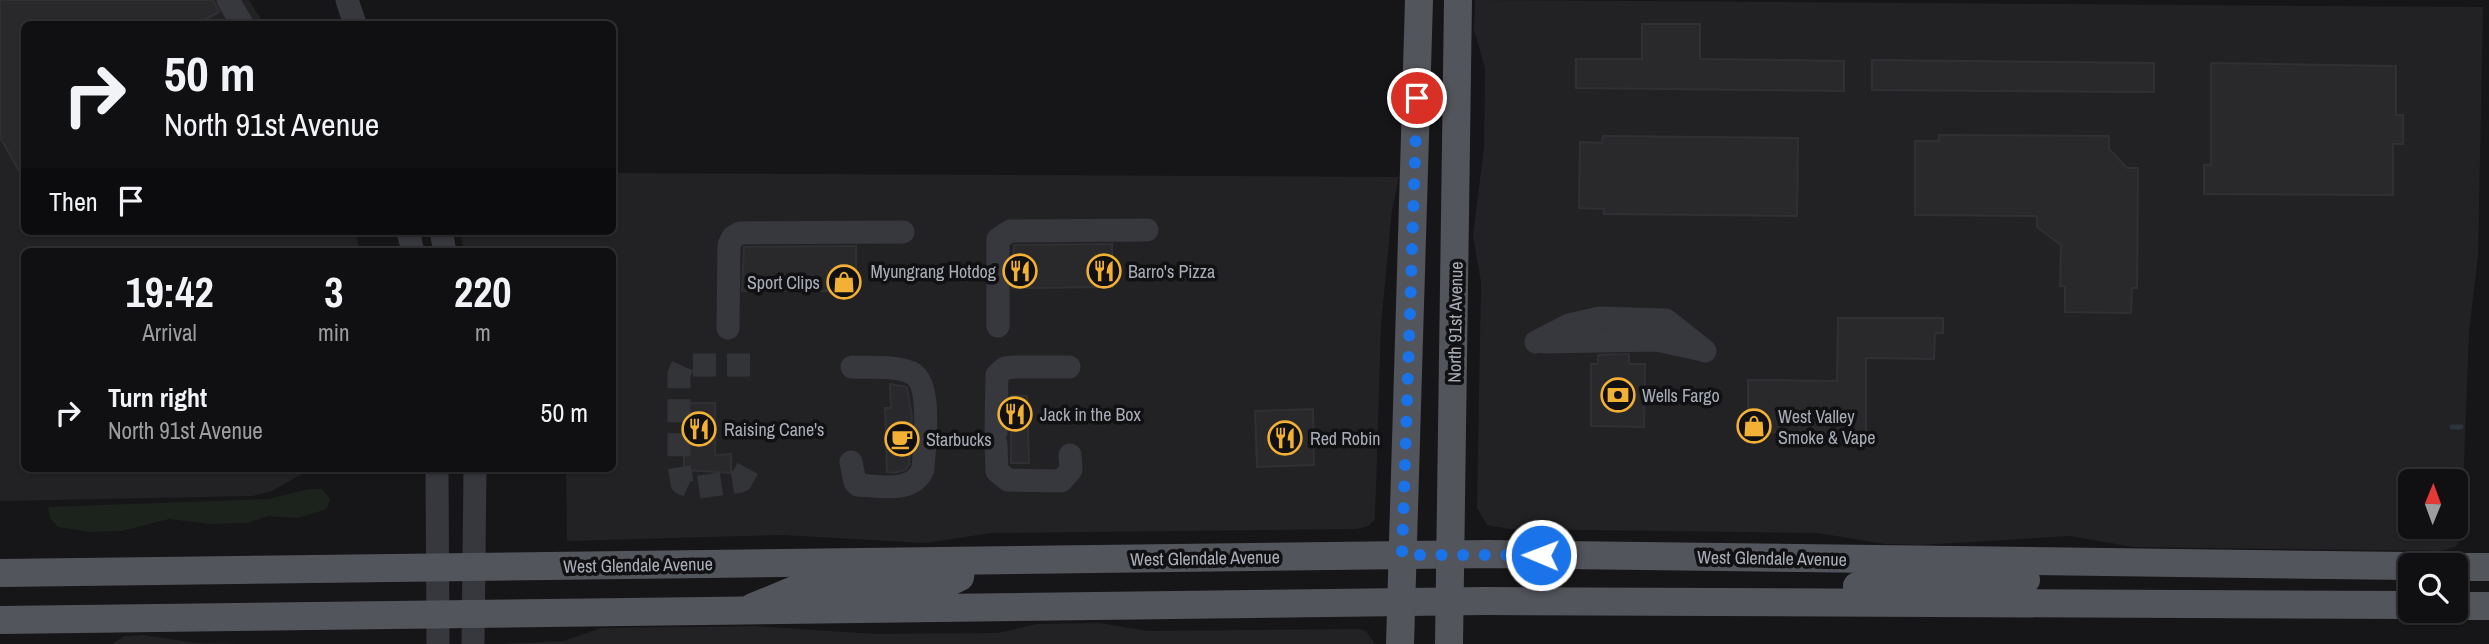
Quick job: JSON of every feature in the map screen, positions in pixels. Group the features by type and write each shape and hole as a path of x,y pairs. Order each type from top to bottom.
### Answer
{"main road":[{"path":"1400,644 1419,0"},
{"name":"North 91st Avenue","path":"1449,644 1458,0"},
{"path":"1418,46 1457,48"},
{"name":"West Glendale Avenue","path":"0,573 1402,555 2398,566"},
{"path":"744,611 799,588 950,582 960,577 962,561"},
{"path":"1800,603 1867,583 1933,582 1947,575 1962,561"},
{"path":"1957,603 1960,587 1969,581 2117,580 2126,577 2130,563"},
{"path":"2468,567 2489,567"},
{"path":"0,620 1451,602 2398,605"},
{"path":"2468,606 2489,606"}],"street":[{"path":"228,0 240,21"},
{"path":"346,0 354,21"},
{"path":"998,326 998,239 1010,231 1147,230"},
{"path":"728,328 729,245 733,237 740,233 903,232"},
{"path":"1600,318 1631,318 1666,320 1704,351 1657,340 1536,342 1562,329 1600,318"},
{"path":"1069,367 1004,368 997,375 997,471 1008,481 1061,481 1071,470 1070,455"},
{"path":"851,462 858,485 902,486 920,477 923,469 925,397 922,382 913,374 897,369 852,368"},
{"path":"437,472 438,644"},
{"path":"473,644 475,472"}],"shaded area":[{"path":"0,0 249,0 262,21 21,21 21,235 357,235 358,248 21,248 21,472 306,472 272,491 253,496 0,501"},
{"path":"1475,0 2483,7 2478,256 2469,332 2464,469 2398,469 2398,539 2461,540 2455,547 2440,551 2133,547 2070,536 1919,545 1885,544 1817,533 1510,529 1487,525 1477,508 1481,282 1473,236 1484,147 1485,69 1474,29"},
{"path":"616,173 1399,177 1392,210 1381,325 1375,519 1368,526 1357,529 992,533 925,543 782,535 567,541 566,472 616,472 616,248 463,248 461,235 616,235"},
{"path":"309,489 322,489 330,499 327,509 298,518 268,516 247,523 210,524 169,519 122,531 90,532 58,527 50,518 48,507 269,499"},
{"path":"1099,623 1148,631 1358,629 1366,631 1375,644 497,644 564,641 601,628 755,626 875,634 998,633 1037,624"},
{"path":"144,635 196,643 244,644 112,644 124,636"}],"building":[{"path":"0,0 213,0 219,12 202,21 21,21 21,175 0,137"},
{"path":"1642,24 1700,24 1700,59 1844,61 1844,91 1576,88 1576,59 1642,59"},
{"path":"1872,60 2154,63 2154,92 1872,90"},
{"path":"2211,63 2396,66 2396,115 2403,115 2403,144 2393,144 2393,195 2204,194 2204,165 2211,165"},
{"path":"1939,135 2109,136 2109,149 2127,168 2138,168 2137,288 2132,288 2131,313 2065,312 2065,286 2060,286 2061,245 2037,227 2037,216 1915,215 1915,141 1939,141"},
{"path":"1603,136 1798,138 1797,216 1604,214 1604,209 1579,208 1580,142 1602,143"},
{"path":"1112,244 1113,287 1012,288 1014,245"},
{"path":"856,246 856,291 742,291 744,247"},
{"path":"1838,318 1943,318 1943,333 1935,333 1934,359 1866,358 1866,433 1748,432 1748,380 1837,381"},
{"name":"Wells Fargo","path":"1629,354 1629,364 1645,364 1644,427 1591,426 1591,364 1598,364 1598,355"},
{"name":"Starbucks","path":"890,384 907,387 912,417 909,465 905,470 894,473 887,472 885,408 891,408"},
{"name":"Jack in the Box","path":"1011,396 1027,396 1029,463 1011,463"},
{"name":"Raising Cane's","path":"684,403 715,403 715,455 731,454 731,473 684,470"},
{"name":"Red Robin","path":"1313,409 1314,465 1257,467 1255,411"}],"waterway":[{"path":"2452,427 2461,427"}],"tunnel":[{"path":"750,365 683,365 679,374 679,465 682,483 693,488 741,481 751,462"}],"place":[{"name":"Myungrang Hotdog","path":"1020,271"},
{"name":"Barro's Pizza","path":"1104,271"},
{"name":"Sport Clips","path":"844,282"},
{"name":"Wells Fargo","path":"1618,395"},
{"name":"Jack in the Box","path":"1015,414"},
{"name":"West Valley Smoke & Vape","path":"1754,426"},
{"name":"Raising Cane's","path":"699,429"},
{"name":"Red Robin","path":"1285,438"},
{"name":"Starbucks","path":"902,439"}],"route":[{"path":"1417,98 1402,555 1541,555"}]}
